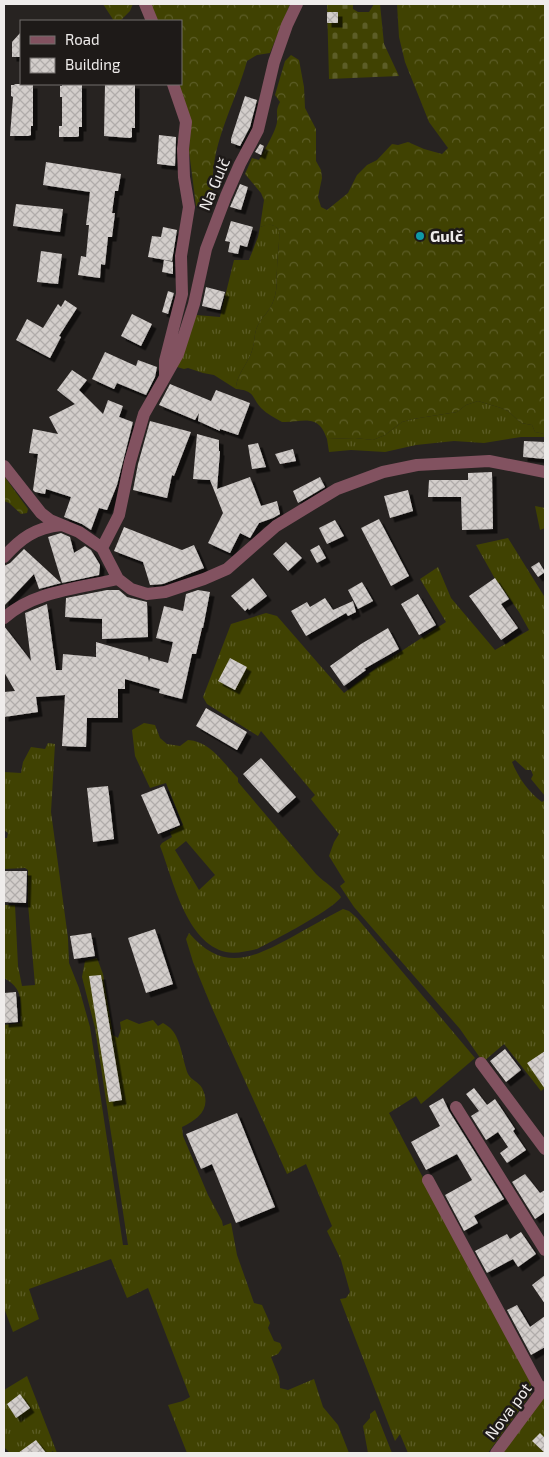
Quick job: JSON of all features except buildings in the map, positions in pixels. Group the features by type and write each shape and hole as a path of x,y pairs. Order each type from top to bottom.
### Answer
{"street":[{"path":"145,4 152,20"},
{"name":"Na Gulč","path":"102,548 118,515 130,462 144,414 178,354 194,304 206,249 226,196 258,130 274,62 287,25 297,4"},
{"name":"Na Gulč","path":"165,378 164,361 182,294 181,256 189,207 184,177 183,150 186,122 173,85"},
{"path":"4,466 41,513 50,520 79,532 102,548 118,579 131,589 147,594 165,592 227,570 276,526 337,489 383,472 417,465 490,461 545,472"},
{"path":"4,557 19,540 42,528 61,525"},
{"path":"4,618 14,609 25,603 118,579"},
{"path":"481,1063 545,1149"},
{"path":"456,1107 545,1250"},
{"path":"428,1180 543,1390"},
{"name":"Nova pot","path":"496,1453 543,1390"}],"green space":[{"path":"103,4 133,4 130,11 121,20 113,20"},
{"path":"149,4 290,4 270,53 257,55 247,61 218,144 213,173 212,197 208,211 196,206 189,151 191,123 176,85 182,85 182,20 155,20"},
{"path":"327,4 353,4 353,9 358,12 369,12 374,4 380,4 384,44 399,76 329,79"},
{"path":"397,4 545,4 545,434 535,432 532,425 521,423 508,411 478,401 466,405 457,412 402,422 385,435 373,440 355,438 327,439 319,425 314,422 282,422 263,410 250,393 236,389 238,378 254,344 257,328 271,307 276,291 279,230 275,226 270,225 260,227 264,200 261,193 245,174 252,158 259,160 276,126 277,110 280,102 275,95 285,61 291,55 299,60 304,87 305,108 316,129 316,161 321,170 322,178 318,197 321,207 327,210 348,193 357,175 367,165 377,160 392,144 398,145 408,142 442,154 448,148 429,122 405,62 399,37"},
{"path":"268,224 275,226 279,230 276,291 271,307 257,328 254,344 238,378 236,389 214,375 177,367 196,315 220,317 234,260 249,260 260,227"},
{"path":"478,401 508,411 521,423 532,425 535,432 545,434 545,437 521,437 484,443 454,441 416,445 385,452 351,450 329,452 327,439 355,438 373,440 385,435 402,422 457,412 466,405"},
{"path":"4,476 28,509 27,513 21,514 4,501"},
{"path":"535,506 545,508 545,528 540,530"},
{"path":"508,538 545,595 545,796 531,779 533,775 531,770 526,770 515,760 512,762 528,789 542,802 545,800 545,1088 541,1091 504,1044 483,1062 460,1029 354,907 340,886 345,882 329,856 339,834 311,799 315,795 261,731 258,736 207,704 203,697 231,624 266,613 277,616 344,693 377,667 446,622 420,579 438,567 451,598 495,650 529,630 519,612 494,577 476,545"},
{"path":"144,723 155,725 160,738 167,744 180,746 188,740 196,741 210,749 238,778 238,782 316,874 341,897 316,917 257,949 230,953 212,946 191,923 176,892 160,846 172,837 170,832 183,825 166,783 150,788 135,756 132,730","holes":["186,841 215,875 199,890 175,850"]},
{"path":"48,743 55,744 51,812 68,938 69,963 79,988 90,1027 123,1245 128,1245 95,1028 82,977 85,961 97,958 103,974 113,1035 118,1038 121,1029 120,1022 127,1019 139,1024 153,1020 158,1026 163,1023 175,1034 188,1074 199,1084 205,1095 205,1107 194,1120 182,1127 183,1136 223,1226 231,1223 237,1255 254,1303 262,1305 270,1323 268,1328 274,1341 280,1343 282,1348 278,1354 271,1357 279,1377 280,1388 288,1390 314,1379 323,1407 338,1425 349,1453 187,1453 168,1405 190,1397 148,1288 127,1298 111,1259 29,1289 39,1319 13,1332 4,1308 4,1025 20,1023 20,997 11,982 4,978 4,905 15,905 18,966 22,986 35,985 28,904 28,870 25,868 4,869 4,838 7,838 8,833 4,830 4,772 21,773 23,762 31,747 45,749"},
{"path":"343,909 349,911 357,918 475,1058 421,1104 416,1096 389,1113 531,1383 531,1394 488,1453 408,1453 400,1434 395,1441 340,1299 346,1298 350,1292 341,1260 327,1231 332,1226 306,1164 287,1174 212,1008 193,962 186,939 189,933 202,946 226,957 239,958 251,956 278,944"},
{"path":"27,1376 57,1453 53,1451 50,1453 7,1453 9,1452 4,1447 4,1390"},
{"path":"545,1396 545,1453 502,1453"},
{"path":"375,1410 392,1453 368,1453 363,1426 370,1418 370,1414"}],"place":[{"name":"Gulč","path":"420,236"}]}
